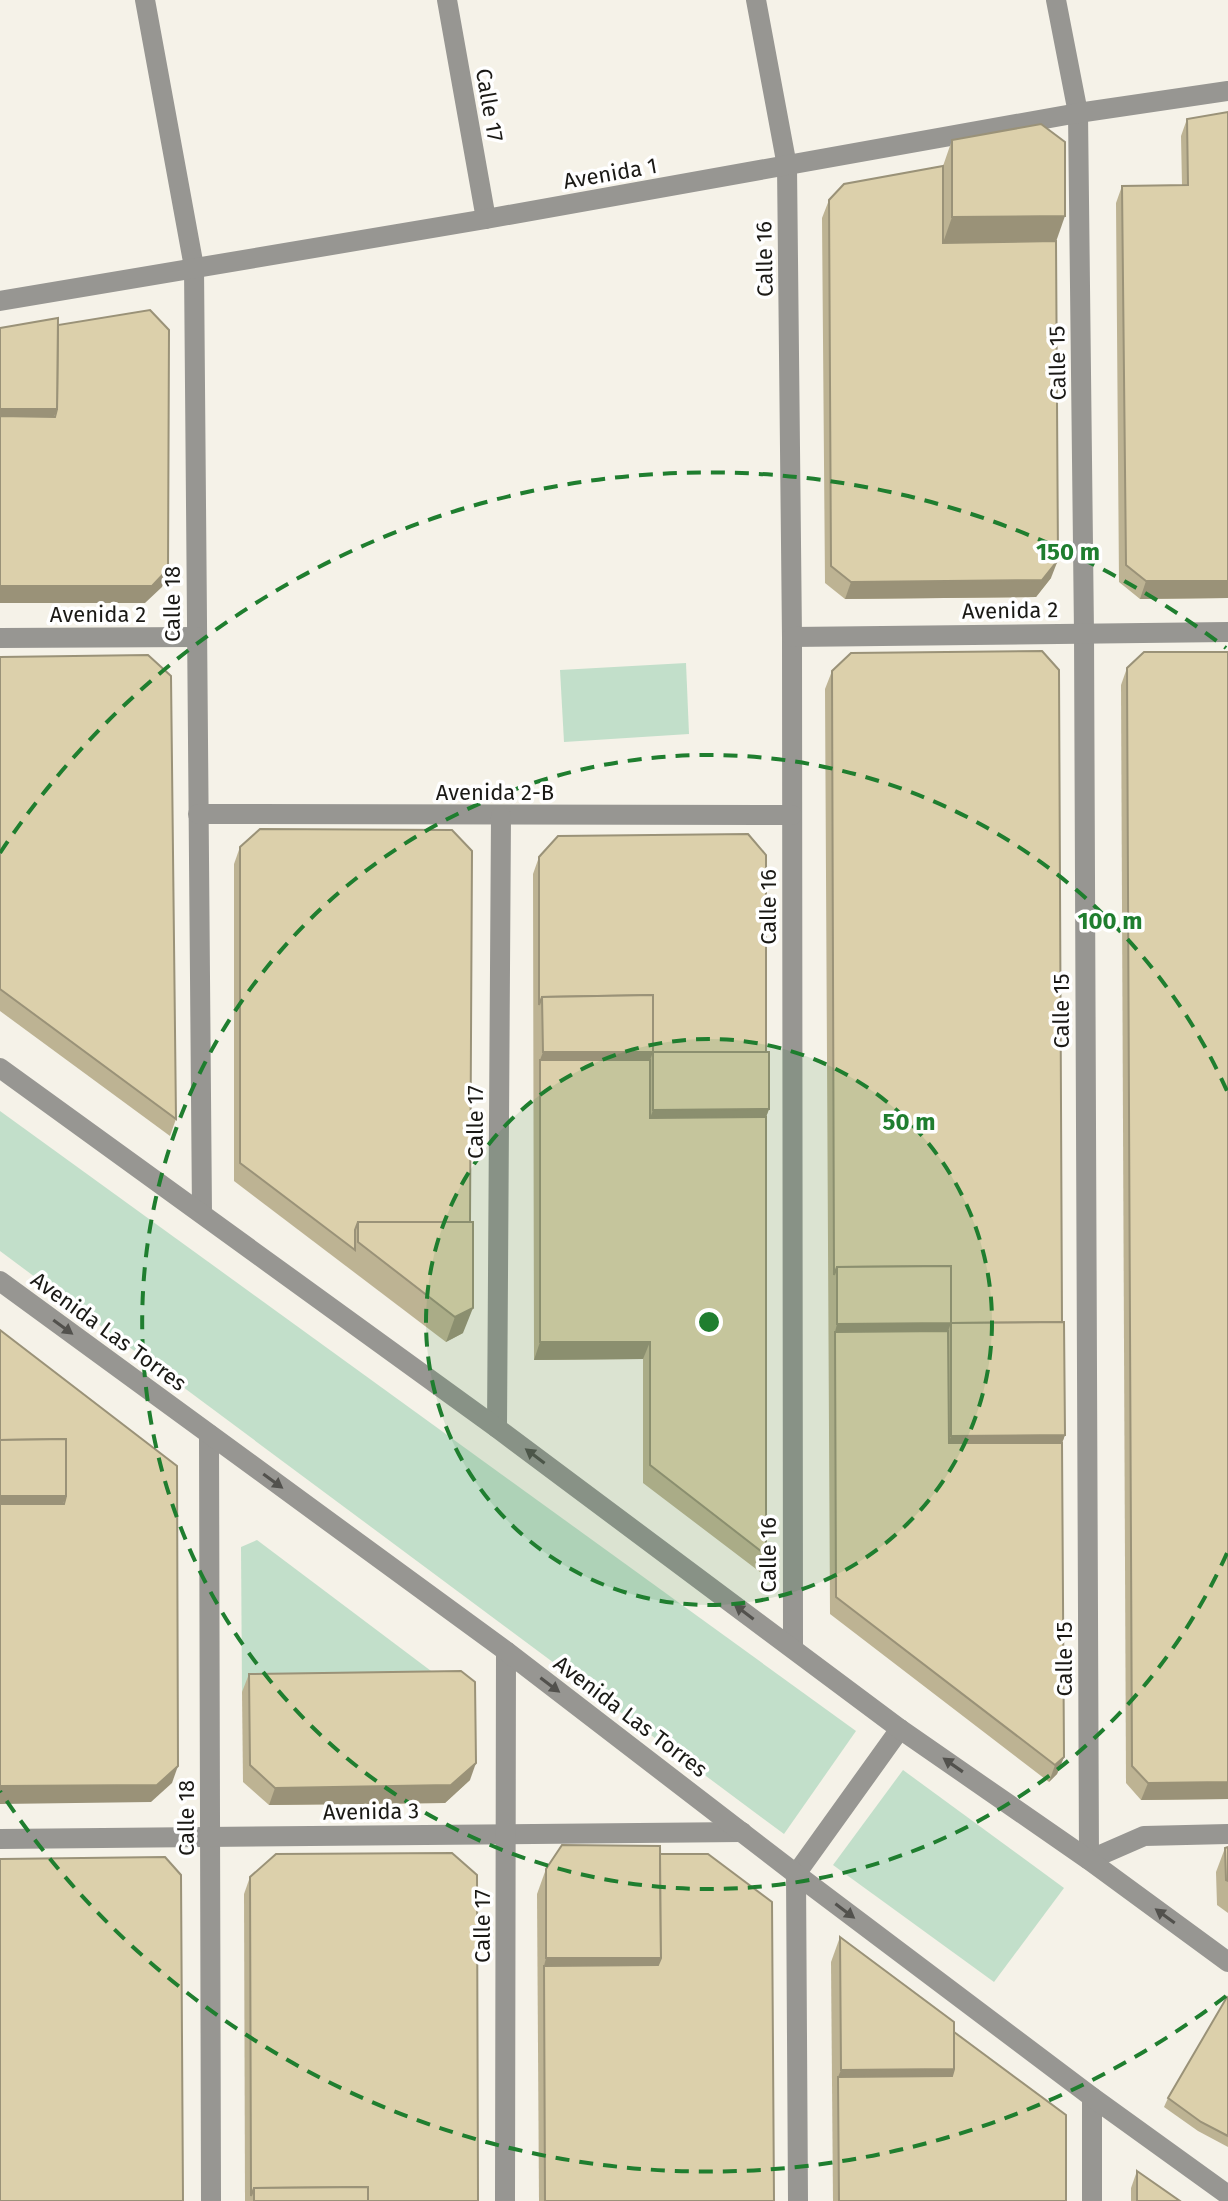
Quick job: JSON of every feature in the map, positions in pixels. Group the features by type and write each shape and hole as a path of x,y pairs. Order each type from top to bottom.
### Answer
{"street":[{"name":"Calle 18","path":"145,0 194,267 202,1213"},
{"name":"Calle 17","path":"447,0 486,219"},
{"name":"Calle 16","path":"756,0 787,166 792,637 793,1648"},
{"name":"Calle 15","path":"1056,0 1078,113 1084,633 1089,1860"},
{"name":"Avenida 1","path":"0,301 486,219 1078,113 1228,91"},
{"name":"Avenida 2","path":"792,637 1228,632"},
{"name":"Avenida 2","path":"0,638 197,637"},
{"name":"Avenida 2-B","path":"198,814 792,815"},
{"name":"Calle 17","path":"497,1428 501,816"},
{"path":"0,1068 497,1428 900,1729 1089,1860 1228,1962"},
{"name":"Avenida Las Torres","path":"0,1281 506,1651 796,1874 1092,2097 1228,2195"},
{"name":"Calle 18","path":"209,1434 211,2201"},
{"name":"Calle 17","path":"505,2201 506,1651"},
{"path":"798,2201 796,1874 900,1729"},
{"name":"Avenida 3","path":"0,1839 742,1832"},
{"path":"1089,1860 1144,1836 1228,1834"},
{"path":"1092,2097 1092,2201"}],"green space":[{"path":"686,663 689,734 564,742 560,670"},
{"path":"0,1111 856,1731 784,1834 0,1251"},
{"path":"257,1540 455,1689 242,1692 241,1547"},
{"path":"903,1770 1064,1888 994,1982 833,1865"}],"building":[{"path":"1228,112 1228,581 1146,581 1126,565 1122,186 1188,185 1187,119"},
{"path":"1041,124 1065,142 1065,216 952,217 952,140"},
{"path":"943,166 943,243 1056,241 1058,560 1042,580 851,582 831,566 829,200 844,184"},
{"path":"150,310 169,330 168,569 152,586 0,586 0,416 55,417 58,325"},
{"path":"58,318 57,409 0,409 0,328"},
{"path":"1042,651 1059,670 1062,1322 951,1323 951,1266 837,1267 834,1275 832,671 851,653"},
{"path":"1144,652 1228,652 1228,1782 1148,1783 1132,1766 1127,668"},
{"path":"148,655 171,676 176,1119 0,989 0,657"},
{"path":"260,829 452,830 472,851 470,1222 358,1222 355,1250 240,1163 240,847"},
{"path":"748,834 766,855 766,1052 653,1052 653,995 542,997 539,1005 539,857 558,836"},
{"path":"653,995 653,1052 543,1052 542,997"},
{"path":"653,1052 769,1052 769,1109 653,1110"},
{"path":"540,1060 650,1060 650,1118 766,1117 766,1555 650,1465 650,1342 540,1342"},
{"path":"358,1222 473,1222 473,1308 455,1317 358,1242"},
{"path":"951,1266 951,1323 837,1324 837,1267"},
{"path":"1064,1322 1065,1435 951,1436 951,1323"},
{"path":"0,1330 177,1466 178,1766 157,1785 0,1786 0,1504 64,1504 66,1439 0,1440"},
{"path":"948,1331 949,1443 1062,1443 1064,1757 1055,1765 836,1597 835,1332"},
{"path":"66,1439 66,1496 0,1496 0,1440"},
{"path":"461,1671 475,1682 476,1763 451,1785 275,1788 250,1765 249,1674"},
{"path":"562,1845 660,1846 661,1958 546,1958 546,1869"},
{"path":"1228,1847 1228,1881 1225,1848"},
{"path":"452,1853 477,1875 478,2201 368,2201 368,2187 254,2188 251,2196 250,1877 276,1854"},
{"path":"660,1854 708,1854 772,1902 774,2201 545,2201 544,1966 658,1965 661,1958"},
{"path":"165,1857 181,1875 183,2201 0,2201 0,1859"},
{"path":"840,1937 954,2022 954,2069 841,2070"},
{"path":"1227,1997 1228,2136 1201,2122 1168,2098"},
{"path":"954,2032 1066,2115 1066,2201 839,2201 838,2077 952,2076"},
{"path":"1137,2171 1180,2201 1137,2201"},
{"path":"368,2187 368,2201 254,2201 254,2188"}]}
